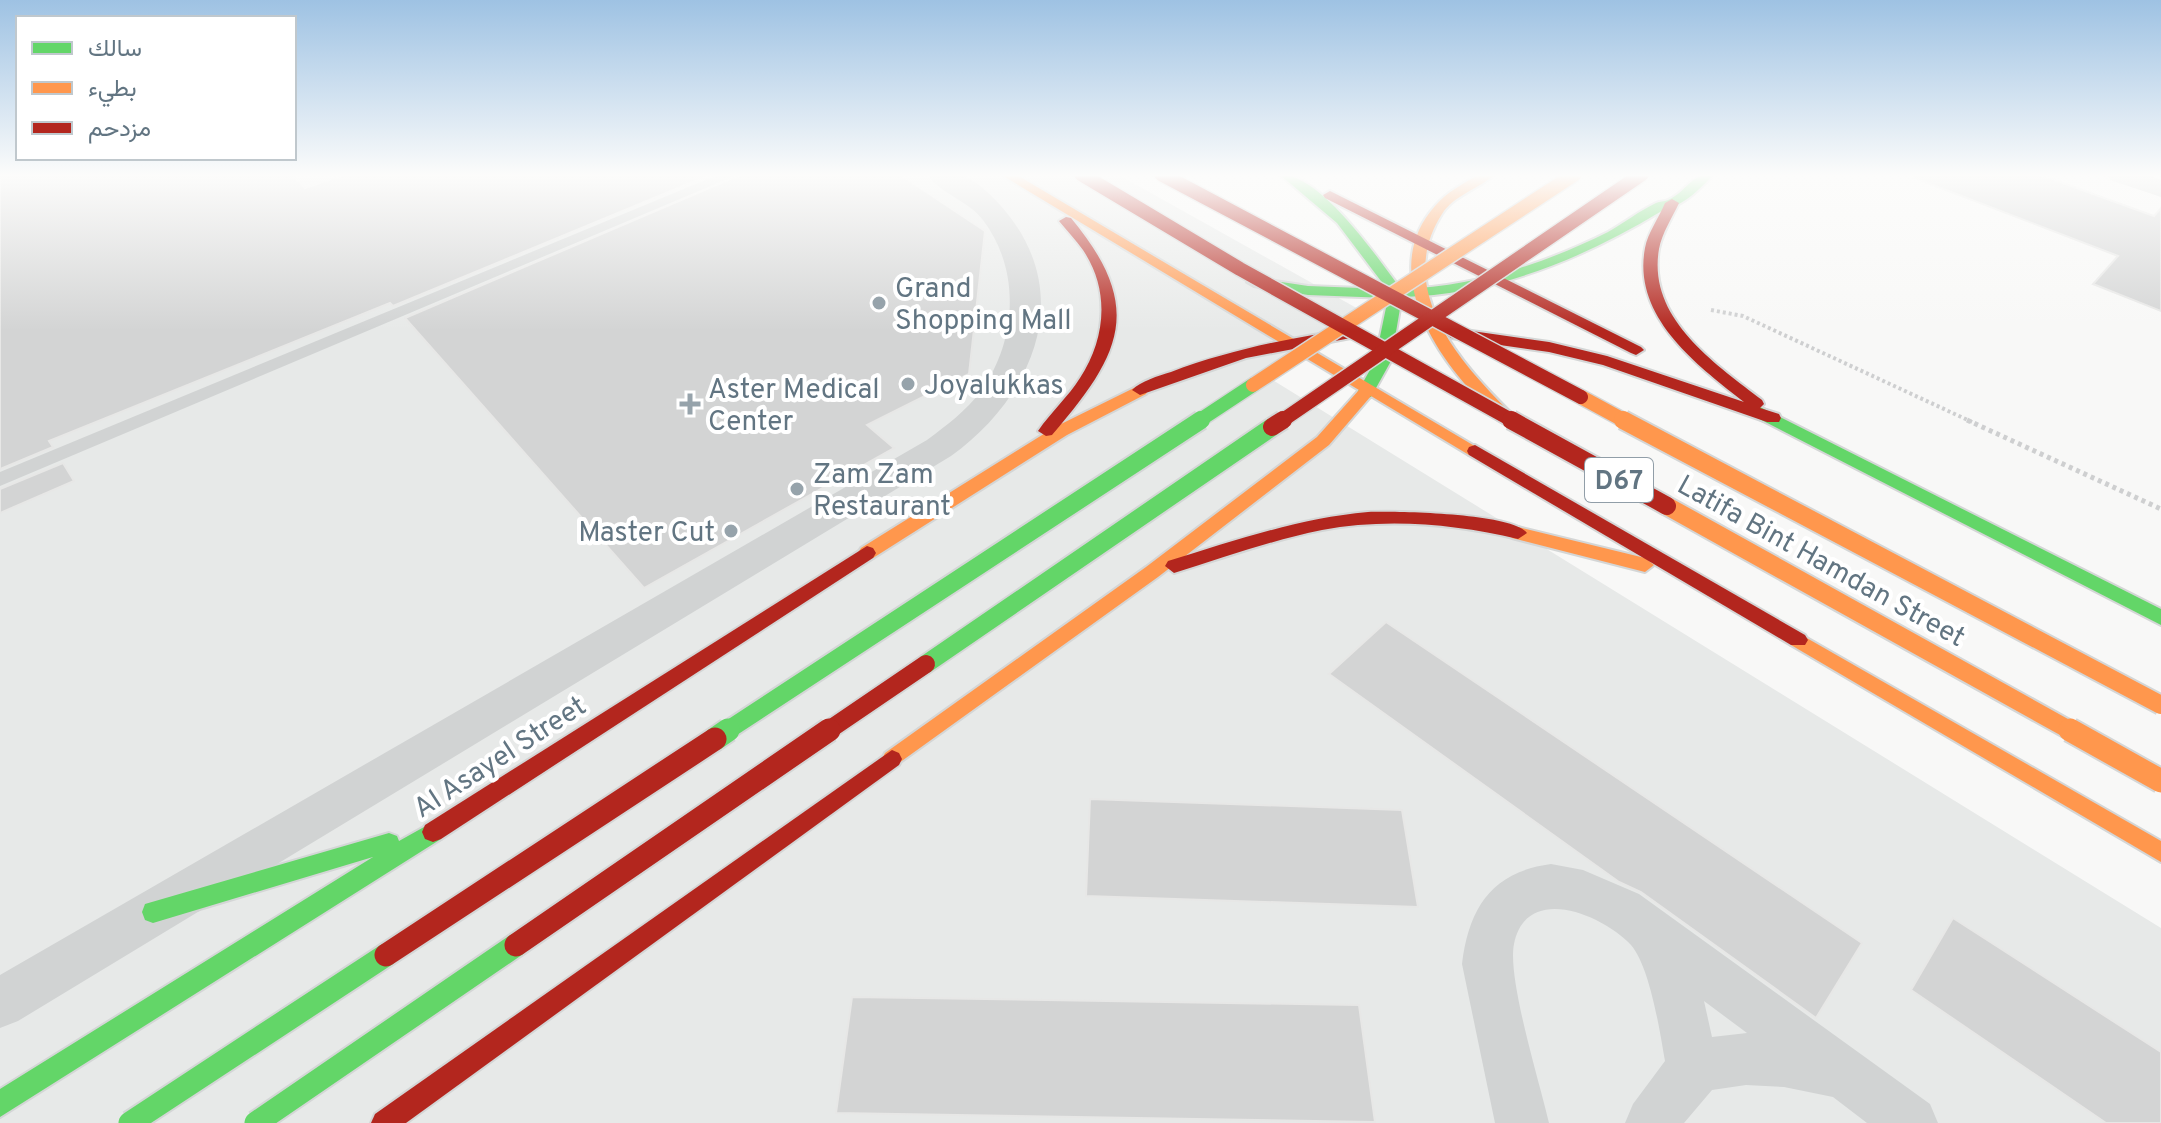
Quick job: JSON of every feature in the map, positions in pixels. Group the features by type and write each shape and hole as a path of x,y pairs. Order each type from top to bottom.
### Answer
{"street":[{"path":"0,1003 939,448 973,422 997,392 1014,362 1028,304 1018,252 1001,226"},
{"path":"1026,451 1074,398 1104,346 1112,318 1107,276 1096,255 1069,226"},
{"path":"1094,226 2161,852"},
{"path":"1119,226 1170,254 1258,283 1330,292 1418,293 1500,282 1576,258 1630,226"},
{"name":"Latifa Bint Hamdan Street","path":"1169,226 1240,269 2161,781"},
{"name":"Latifa Bint Hamdan Street","path":"1260,226 2161,705"},
{"path":"384,1123 1152,572 1323,441 1368,389 1383,361 1396,292 1347,226"},
{"path":"1393,226 2161,618"},
{"path":"1428,226 1421,240 1416,266 1418,293 1424,313 1435,332 1495,407 1561,468"},
{"path":"130,1123 1495,226"},
{"path":"256,1123 1565,226"},
{"path":"1662,226 1651,252 1655,299 1675,330 1700,356 1773,418"},
{"path":"1026,451 1162,377 1245,350 1289,341 1390,332 1435,332 1526,343 1607,361 1773,418"},
{"name":"Al Asayel Street","path":"0,1104 441,828 1026,451"},
{"path":"1608,508 1675,566"},
{"path":"1152,572 1305,528 1345,520 1406,516 1506,530 1638,564 1675,566"},
{"path":"153,912 441,828"},
{"path":"1522,1123 1487,964 1487,942 1493,923 1518,895 1542,887 1568,887 1622,910 1911,1123"},
{"path":"1648,927 1678,995 1693,1071"},
{"path":"1652,1123 1693,1071 1725,1062 1760,1059 1804,1063 1850,1076"}],"lane":[{"path":"0,479 606,226"}],"path":[{"path":"1655,299 1743,316 2161,509"}],"shaded area":[{"path":"0,226 1211,226 1369,315 1271,379 2161,928 2161,1123 0,1123"}],"building":[{"path":"0,226 585,226 393,306 390,303 49,441 53,447 0,469"},
{"path":"619,226 978,226 985,231 969,374 867,425 894,448 644,588 405,318"},
{"path":"2041,226 2161,226 2161,311 2093,284 2118,256"},
{"path":"63,463 74,481 0,513 0,489"},
{"path":"1386,622 1862,943 1816,1018 1641,892 1619,882 1329,674"},
{"path":"1090,799 1402,810 1418,907 1086,896"},
{"path":"1953,918 2161,1052 2161,1123 2106,1123 1911,990"},
{"path":"852,997 1359,1005 1375,1122 836,1113"}],"traffic: fast":[{"path":"1347,226 1396,292 1383,361 1365,393"},
{"path":"1254,282 1308,291 1362,294 1414,293 1466,286 1517,274 1567,256 1626,226"},
{"path":"715,739 1253,385"},
{"path":"1748,406 2161,618"},
{"path":"926,664 1272,427"},
{"path":"0,1104 433,832"},
{"path":"153,912 389,843"},
{"path":"256,1123 516,945"},
{"path":"130,1123 386,955"}],"traffic: slow":[{"path":"1095,226 1475,451"},
{"path":"1429,226 1421,243 1417,271 1421,299 1432,326 1467,377 1508,420"},
{"path":"1253,385 1495,226"},
{"path":"867,553 1061,431 1140,390"},
{"path":"892,759 1152,572 1323,441 1365,393"},
{"path":"1581,397 2161,705"},
{"path":"1667,506 2161,781"},
{"path":"1518,533 1645,565"},
{"path":"1798,640 2161,852"}],"traffic: jam":[{"path":"1046,431 1087,380 1101,354 1108,329 1110,303 1104,276 1089,249 1070,226"},
{"path":"1169,226 1667,506"},
{"path":"1260,226 1581,397"},
{"path":"1392,226 1636,350"},
{"path":"1272,427 1565,226"},
{"path":"1661,226 1652,248 1650,273 1655,296 1666,318 1699,357 1756,404"},
{"path":"1451,333 1549,347 1607,361 1773,418"},
{"path":"1140,390 1191,369 1243,354 1351,334"},
{"path":"1475,451 1798,640"},
{"path":"1174,566 1282,533 1347,520 1433,519 1518,533"},
{"path":"433,832 867,553"},
{"path":"516,945 926,664"},
{"path":"386,955 715,739"},
{"path":"384,1123 892,759"}],"place":[{"name":"Grand Shopping Mall","path":"879,303"},
{"name":"Joyalukkas","path":"908,384"},
{"name":"Aster Medical Center","path":"690,404"},
{"name":"Zam Zam Restaurant","path":"797,489"},
{"name":"Master Cut","path":"731,531"}]}
